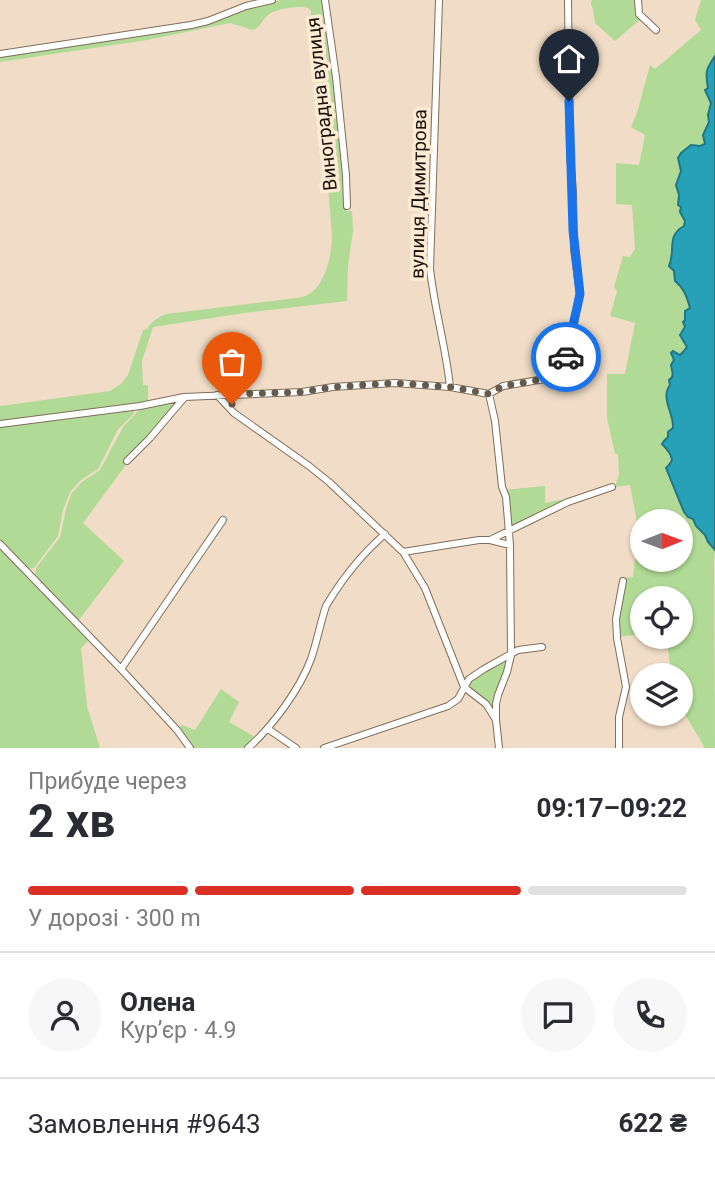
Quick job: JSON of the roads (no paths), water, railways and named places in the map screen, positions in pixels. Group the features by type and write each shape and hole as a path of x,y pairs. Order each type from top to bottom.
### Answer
{"street":[{"path":"0,54 208,22 246,6 272,0"},
{"name":"Виноградна вулиця","path":"325,0 336,77 347,206"},
{"name":"вулиця Димитрова","path":"439,0 430,268 450,387"},
{"path":"0,424 143,406 184,397 302,392 395,383 450,387 489,394 503,386 557,377 561,373 568,350 580,294 570,155 568,0"},
{"path":"638,0 639,14 656,30"},
{"path":"231,410 235,394"},
{"path":"489,394 495,421 502,487 506,497 510,545 511,655 498,695 496,720 499,748"},
{"path":"217,395 231,410 309,466 403,552 425,588 464,687 486,704 496,720"},
{"path":"127,461 184,397"},
{"path":"490,540 568,502 612,487"},
{"path":"121,669 223,520"},
{"path":"248,748 268,729 306,669 330,599 370,547 385,534"},
{"path":"403,552 478,540 510,545"},
{"path":"0,544 121,669 190,748"},
{"path":"619,748 619,717 626,687 616,619 623,582"},
{"path":"458,699 470,680 484,670 518,650 542,647"},
{"path":"324,748 448,706 468,694 477,697"},
{"path":"268,729 296,748"}],"water":[{"path":"715,56 715,550 696,526 693,509 683,509 666,468 671,458 662,444 673,428 666,395 669,380 673,376 671,365 674,360 671,353 673,351 680,355 687,347 680,335 685,327 685,311 690,308 685,293 675,281 674,271 669,266 673,239 685,221 678,205 676,185 681,171 678,158 691,145 705,144 703,135 709,122 711,103 705,90 708,88 708,68"}]}
